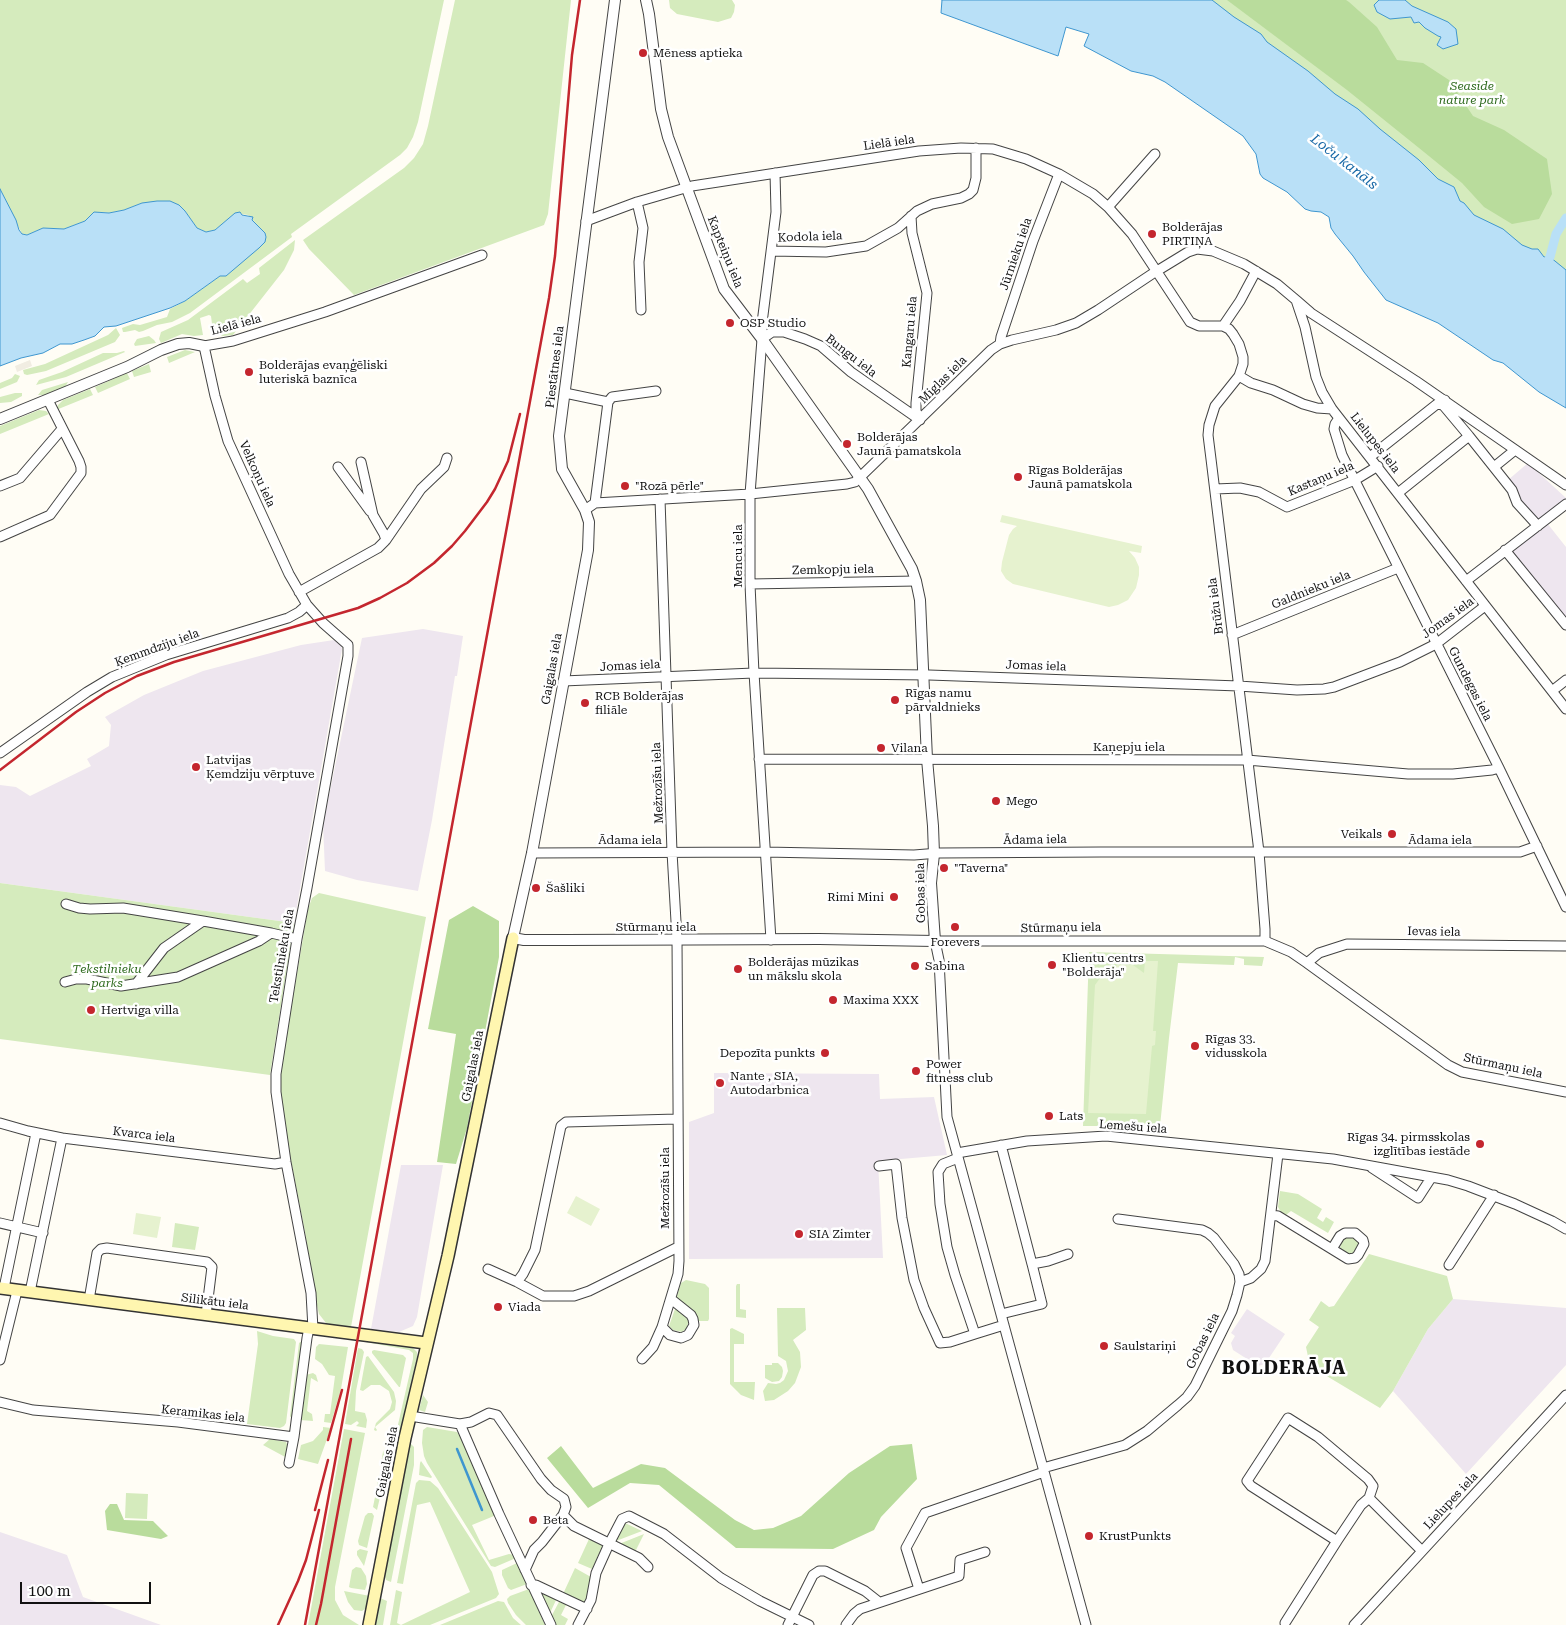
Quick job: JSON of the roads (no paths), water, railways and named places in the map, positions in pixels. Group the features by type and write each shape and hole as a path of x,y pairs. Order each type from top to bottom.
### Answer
{"main road":[{"name":"Gaigalas iela","path":"369,1625 410,1416 448,1256 514,938"},
{"name":"Silikātu iela","path":"2,1288 426,1343"}],"street":[{"name":"Piestātnes iela","path":"585,510 562,469 559,436 615,0"},
{"name":"Kapteiņu iela","path":"646,0 650,14 661,109 668,137 724,289 762,339 860,478"},
{"name":"Kodola iela","path":"771,251 826,252 866,246 898,228 917,211 932,204 961,198 969,194 973,190 976,178 976,148"},
{"name":"Lielā iela","path":"586,221 637,202 686,187 919,151 993,149 1045,167 1093,194 1108,206 1132,234 1158,270"},
{"path":"1108,206 1155,154"},
{"name":"Mencu iela","path":"771,940 754,673 750,584 750,494 762,323 776,212 775,173"},
{"name":"Jūrnieku iela","path":"1000,344 1033,241 1060,174"},
{"path":"637,202 643,228 639,262 641,310"},
{"name":"Kangaru iela","path":"911,216 912,233 927,293 916,402 916,411 920,420"},
{"path":"1332,409 1317,408 1303,404 1273,390 1251,383 1239,376 1243,358 1234,334 1223,326 1198,326 1190,322 1158,270 1188,252 1197,249 1219,253 1244,264 1277,284 1317,317 1566,485"},
{"name":"Lielā iela","path":"0,420 178,344 189,343 204,346 234,341 325,312 482,255"},
{"name":"Miglas iela","path":"595,504 750,494 855,482 991,350 1000,344 1076,323 1158,270"},
{"path":"1223,326 1240,301 1256,271"},
{"name":"Lielupes iela","path":"1296,300 1305,327 1316,377 1332,409 1566,709"},
{"name":"Bungu iela","path":"762,339 772,332 784,332 821,346 851,372 920,420"},
{"name":"Velkoņu iela","path":"204,346 228,441 289,574 307,605"},
{"name":"Brūžu iela","path":"1239,376 1215,406 1208,435 1259,852 1265,941"},
{"path":"585,510 595,504 608,402 612,396 656,391"},
{"path":"565,393 608,402"},
{"path":"0,537 50,515 81,473 79,461 48,400"},
{"path":"1444,402 1512,490 1518,503 1538,526"},
{"path":"1370,457 1437,404 1444,402"},
{"name":"Gundegas iela","path":"1339,418 1334,430 1342,455 1499,768 1566,907"},
{"path":"0,486 20,478 62,429"},
{"path":"1398,493 1469,436"},
{"path":"1494,467 1515,450"},
{"path":"300,592 378,548 386,540 420,489 444,467 447,458"},
{"path":"361,462 373,515"},
{"name":"Kastaņu iela","path":"1215,489 1240,488 1259,492 1287,507 1355,480 1378,466"},
{"path":"338,467 373,515 386,540"},
{"name":"Gobas iela","path":"860,478 912,569 920,600 927,760 933,826 934,854 931,883 939,960 947,1117 1086,1625"},
{"name":"Mežrozīšu iela","path":"642,1359 653,1347 662,1327 678,1269 677,939 672,852 660,499"},
{"path":"1466,581 1566,504"},
{"name":"Gaigalas iela","path":"514,938 532,853 588,550 588,522 585,510"},
{"path":"1506,550 1566,625"},
{"name":"Galdnieku iela","path":"1232,634 1398,568"},
{"name":"Zemkopju iela","path":"750,584 916,581"},
{"name":"Ķemmdziju iela","path":"0,753 112,677 166,655 288,618 307,605"},
{"name":"Tekstilnieku iela","path":"307,605 323,623 348,645 348,656 297,939 276,1074 276,1092 286,1162 311,1293 311,1328"},
{"name":"Jomas iela","path":"563,682 754,673 924,675 1239,686 1297,690 1334,687 1400,662 1436,644 1485,606"},
{"path":"1552,691 1566,680"},
{"name":"Kaņepju iela","path":"759,760 1247,760 1408,774 1453,774 1499,768"},
{"name":"Ādama iela","path":"532,853 765,852 914,855 1520,852 1537,846"},
{"path":"66,904 90,909 123,908 297,939"},
{"path":"136,984 164,948 203,921"},
{"path":"66,982 76,979 121,986 178,977 188,974 271,933"},
{"name":"Stūrmaņu iela","path":"514,938 524,940 1265,941 1279,946 1307,963 1448,1065 1462,1072 1566,1092"},
{"name":"Ievas iela","path":"1307,963 1318,953 1346,944 1566,946"},
{"path":"517,1282 523,1274 534,1250 561,1126 566,1122 677,1119"},
{"name":"Kvarca iela","path":"0,1124 62,1138 275,1164 286,1162"},
{"path":"2,1288 36,1133"},
{"name":"Lemešu iela","path":"957,1155 1034,1140 1106,1136 1333,1159 1448,1180 1494,1195 1552,1220 1566,1229"},
{"path":"30,1292 62,1138"},
{"path":"1001,1145 1042,1304 1001,1314"},
{"path":"1118,1220 1202,1230 1214,1238 1234,1264 1239,1274 1240,1282 1251,1278 1261,1269 1265,1261 1278,1154"},
{"path":"957,1155 943,1164 938,1172 940,1204 947,1247 975,1334"},
{"path":"879,1166 896,1164 902,1218 914,1280 940,1343 950,1342 1004,1325"},
{"path":"1367,1165 1418,1198 1430,1178"},
{"path":"1449,1265 1494,1195"},
{"path":"1271,1214 1278,1216 1332,1249"},
{"path":"0,1223 43,1233"},
{"path":"488,1269 543,1296 574,1296 589,1291 678,1246"},
{"path":"89,1300 98,1253 101,1249 107,1248 207,1262 212,1267 206,1315"},
{"path":"1032,1264 1068,1254"},
{"name":"Gobas iela","path":"1044,1470 1125,1445 1147,1431 1187,1397 1195,1386 1232,1311 1240,1282"},
{"path":"0,1360 17,1291"},
{"path":"662,1327 670,1335 682,1338 688,1335 694,1325 691,1315 670,1299"},
{"path":"290,1463 306,1338 311,1328"},
{"name":"Lielupes iela","path":"1354,1625 1566,1395"},
{"name":"Keramikas iela","path":"0,1402 33,1410 178,1422 294,1437"},
{"path":"410,1416 460,1424 471,1422 489,1413 496,1415 541,1479 551,1490 564,1499 566,1507 563,1515 534,1550 525,1570"},
{"path":"1285,1623 1337,1541 1361,1506 1369,1498 1373,1486 1368,1479 1318,1437 1288,1418 1247,1481 1251,1486 1337,1541"},
{"path":"460,1424 500,1518 551,1625"},
{"path":"920,1589 906,1548 925,1512 1044,1470"},
{"path":"1369,1498 1422,1551"},
{"path":"563,1515 574,1526 639,1558 648,1567"},
{"path":"578,1625 591,1600 596,1573 609,1544 622,1519 629,1516 664,1534 721,1578 790,1621 809,1625"},
{"path":"846,1625 860,1608 959,1576 960,1560 985,1552"},
{"path":"790,1621 813,1575 820,1570 865,1591 879,1602"},
{"path":"531,1585 536,1585 587,1609"}],"water":[{"name":"Loču kanāls","path":"942,0 1212,0 1261,34 1267,42 1308,71 1335,94 1358,109 1419,160 1438,179 1454,187 1460,201 1474,215 1503,229 1522,245 1538,249 1544,257 1550,257 1566,270 1566,408 1539,392 1503,363 1493,360 1438,323 1386,300 1335,234 1331,228 1329,217 1321,212 1305,209 1287,192 1263,178 1260,174 1256,154 1243,136 1165,82 1153,76 1131,71 1084,46 1089,34 1066,27 1058,56 941,13"},
{"path":"1379,0 1405,0 1412,6 1448,22 1456,29 1458,44 1443,49 1437,45 1441,37 1425,28 1419,22 1414,23 1411,17 1390,19 1377,12 1374,5"},
{"path":"0,189 19,230 22,234 27,235 43,228 64,229 85,221 94,212 109,213 142,203 170,201 179,205 185,211 197,228 206,232 215,230 235,213 240,212 242,215 253,217 252,220 265,233 266,237 265,242 259,248 226,276 220,276 185,301 116,326 104,327 95,336 84,340 72,344 60,344 43,353 21,358 0,366"}],"waterway":[{"path":"1544,268 1550,257 1556,234 1566,218"},
{"path":"457,1449 482,1510"}],"railway":[{"path":"305,1625 549,298 555,256 572,55 580,0"},
{"path":"0,770 76,712 105,693 137,676 174,662 358,608 407,583 434,563 452,546 487,502 508,461 520,414"},
{"path":"328,1440 342,1390"},
{"path":"316,1625 351,1439"},
{"path":"315,1510 328,1460"},
{"path":"278,1625 306,1560 319,1510"}],"place":[{"name":"Mēness aptieka","path":"643,53"},
{"name":"Bolderājas PIRTIŅA","path":"1152,234"},
{"name":"OSP Studio","path":"730,323"},
{"name":"Bolderājas evaņģēliski luteriskā baznīca","path":"249,372"},
{"name":"Bolderājas Jaunā pamatskola","path":"847,444"},
{"name":"Rīgas Bolderājas Jaunā pamatskola","path":"1018,477"},
{"name":"\"Rozā pērle\"","path":"625,486"},
{"name":"Rīgas namu pārvaldnieks","path":"895,700"},
{"name":"RCB Bolderājas filiāle","path":"585,703"},
{"name":"Vilana","path":"881,748"},
{"name":"Latvijas Ķemdziju vērptuve","path":"196,767"},
{"name":"Mego","path":"996,801"},
{"name":"Veikals","path":"1392,834"},
{"name":"\"Taverna\"","path":"944,868"},
{"name":"Šašliki","path":"536,888"},
{"name":"Rimi Mini","path":"894,897"},
{"name":"Forevers","path":"955,927"},
{"name":"Klientu centrs \"Bolderāja\"","path":"1052,965"},
{"name":"Sabina","path":"915,966"},
{"name":"Bolderājas mūzikas un mākslu skola","path":"738,969"},
{"name":"Maxima XXX","path":"833,1000"},
{"name":"Hertviga villa","path":"91,1010"},
{"name":"Rīgas 33. vidusskola","path":"1195,1046"},
{"name":"Depozīta punkts","path":"825,1053"},
{"name":"Power fitness club","path":"916,1071"},
{"name":"Nante , SIA, Autodarbnica","path":"720,1083"},
{"name":"Lats","path":"1049,1116"},
{"name":"Rīgas 34. pirmsskolas izglītības iestāde","path":"1480,1144"},
{"name":"SIA Zimter","path":"799,1234"},
{"name":"Viada","path":"498,1307"},
{"name":"Saulstariņi","path":"1104,1346"},
{"name":"Beta","path":"533,1520"},
{"name":"KrustPunkts","path":"1089,1536"}],"district":[{"name":"BOLDERĀJA","path":"1284,1369"}],"park label":[{"name":"Seaside nature park","path":"1472,93"},
{"name":"Tekstilnieku parks","path":"107,976"}]}
